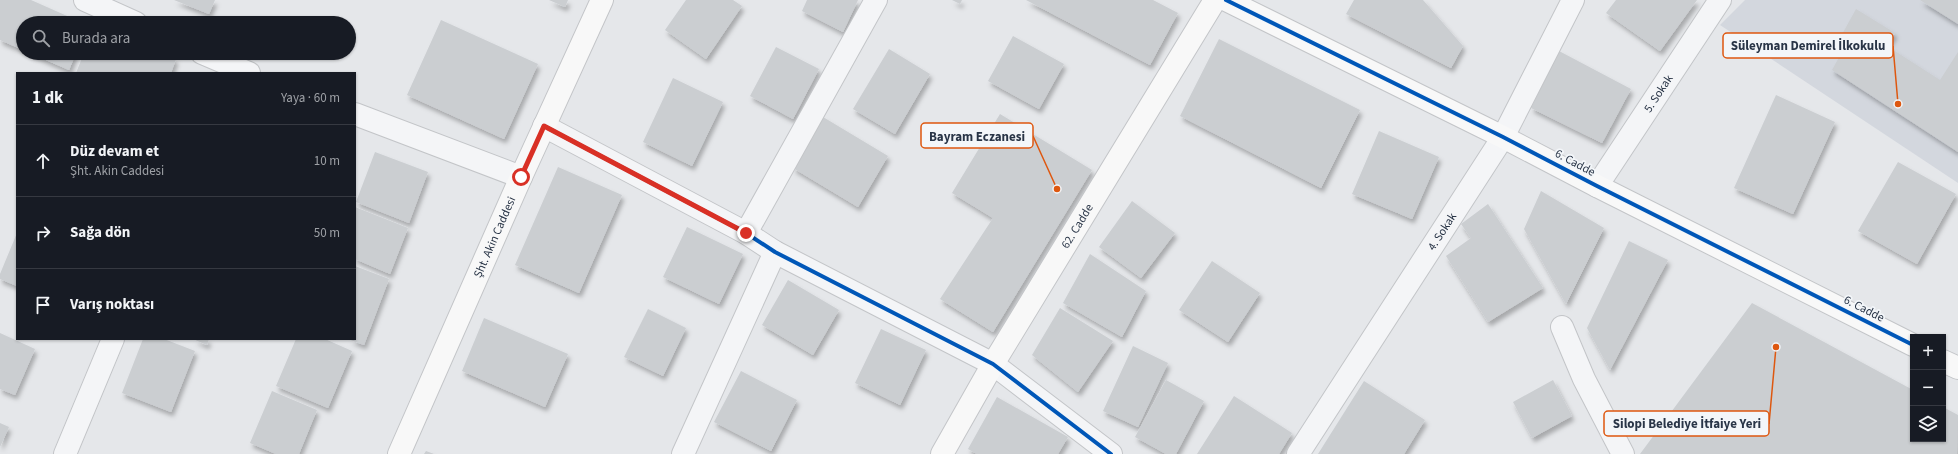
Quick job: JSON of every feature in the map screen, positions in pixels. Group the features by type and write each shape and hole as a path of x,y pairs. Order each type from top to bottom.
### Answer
{"street":[{"path":"85,0 120,16"},
{"name":"Şht. Akin Caddesi","path":"399,454 521,177 602,0"},
{"path":"746,233 876,0"},
{"name":"62. Cadde","path":"942,454 993,364 1215,0"},
{"name":"6. Cadde","path":"1226,0 1503,137 1910,344"},
{"name":"4. Sokak","path":"1298,454 1503,137 1573,0"},
{"name":"5. Sokak","path":"1597,186 1720,0"},
{"path":"213,60 227,69 244,72"},
{"path":"356,114 521,177"},
{"path":"544,126 746,233 775,252 993,364 1112,454"},
{"path":"683,454 775,252"},
{"path":"1562,327 1584,378 1623,454"},
{"path":"65,454 113,340"},
{"path":"1946,362 1958,368"}],"shaded area":[{"path":"1745,0 1958,0 1958,183 1720,25"}],"building":[{"path":"0,0 31,0 67,16 16,16 16,47 0,40"},
{"path":"174,0 215,0 209,14"},
{"path":"549,0 568,0 565,7"},
{"path":"686,0 733,0 742,6 706,59 665,30"},
{"path":"807,0 858,0 843,32 802,11"},
{"path":"952,0 962,0 960,4"},
{"path":"1026,0 1153,0 1178,13 1150,65"},
{"path":"1354,0 1423,0 1463,46 1451,68 1346,14"},
{"path":"1616,0 1697,0 1660,51 1606,13"},
{"path":"1920,0 1958,0 1958,24"},
{"path":"1856,9 1895,33 1887,46 1940,80 1958,52 1958,152 1832,70 1847,43 1840,38"},
{"path":"441,20 538,64 504,139 407,95"},
{"path":"1013,36 1064,64 1039,109 988,81"},
{"path":"1219,39 1360,110 1321,188 1180,116"},
{"path":"776,47 819,69 793,119 750,96"},
{"path":"889,49 930,74 895,134 853,109"},
{"path":"1559,51 1631,89 1602,143 1531,108"},
{"path":"46,60 73,60 69,70"},
{"path":"81,60 176,60 171,72 76,72"},
{"path":"673,78 723,102 692,166 643,142"},
{"path":"1776,95 1835,122 1793,214 1734,188"},
{"path":"1000,114 1092,170 993,332 940,299 993,218 952,193"},
{"path":"823,117 888,156 858,207 793,168"},
{"path":"1379,131 1439,157 1412,219 1352,194"},
{"path":"375,152 428,172 409,223 356,202"},
{"path":"1898,162 1956,194 1917,264 1858,231"},
{"path":"558,167 622,195 579,293 515,265"},
{"path":"1541,191 1604,228 1566,304 1524,229"},
{"path":"1132,201 1175,233 1141,278 1099,247"},
{"path":"1488,204 1543,288 1488,322 1446,256 1471,238 1461,224"},
{"path":"356,207 408,228 390,274 356,259"},
{"path":"687,227 743,254 719,304 663,277"},
{"path":"16,235 16,286 0,279 0,274"},
{"path":"1629,241 1668,260 1610,370 1587,328"},
{"path":"1090,254 1146,291 1122,337 1063,303"},
{"path":"1212,261 1260,293 1228,342 1179,310"},
{"path":"356,266 389,279 364,345 351,340 356,340"},
{"path":"788,280 839,310 813,355 762,325"},
{"path":"1752,303 1910,388 1910,442 1946,442 1946,409 1958,415 1957,454 1640,454"},
{"path":"1060,308 1113,341 1078,392 1032,355"},
{"path":"648,309 686,328 663,376 624,357"},
{"path":"484,318 568,354 545,407 462,371"},
{"path":"881,329 926,350 900,405 855,383"},
{"path":"0,333 35,349 15,395 0,389"},
{"path":"143,340 167,340 195,351 171,412 122,393"},
{"path":"195,340 209,340 207,345"},
{"path":"296,340 327,340 352,351 328,408 276,386"},
{"path":"1133,346 1168,363 1138,427 1103,411"},
{"path":"741,371 797,400 771,451 714,422"},
{"path":"1166,380 1204,401 1176,454 1166,454 1135,437"},
{"path":"1553,380 1572,416 1532,438 1513,402"},
{"path":"1364,381 1425,420 1404,454 1318,454"},
{"path":"272,391 317,410 299,454 276,454 250,443"},
{"path":"1234,396 1292,433 1279,454 1197,454"},
{"path":"997,397 1068,437 1058,454 977,454 968,449"},
{"path":"0,423 9,427 0,447"},
{"path":"426,451 434,454 424,454"}],"cycle path":[{"path":"1226,0 1503,137 1910,343"},
{"path":"544,126 746,233 775,252 993,364 1111,454"}],"place":[{"name":"Süleyman Demirel İlkokulu","path":"1898,104"},
{"name":"Bayram Eczanesi","path":"1057,189"},
{"name":"Silopi Belediye İtfaiye Yeri","path":"1776,347"}],"route":[{"path":"521,177 544,126 746,233"}]}
